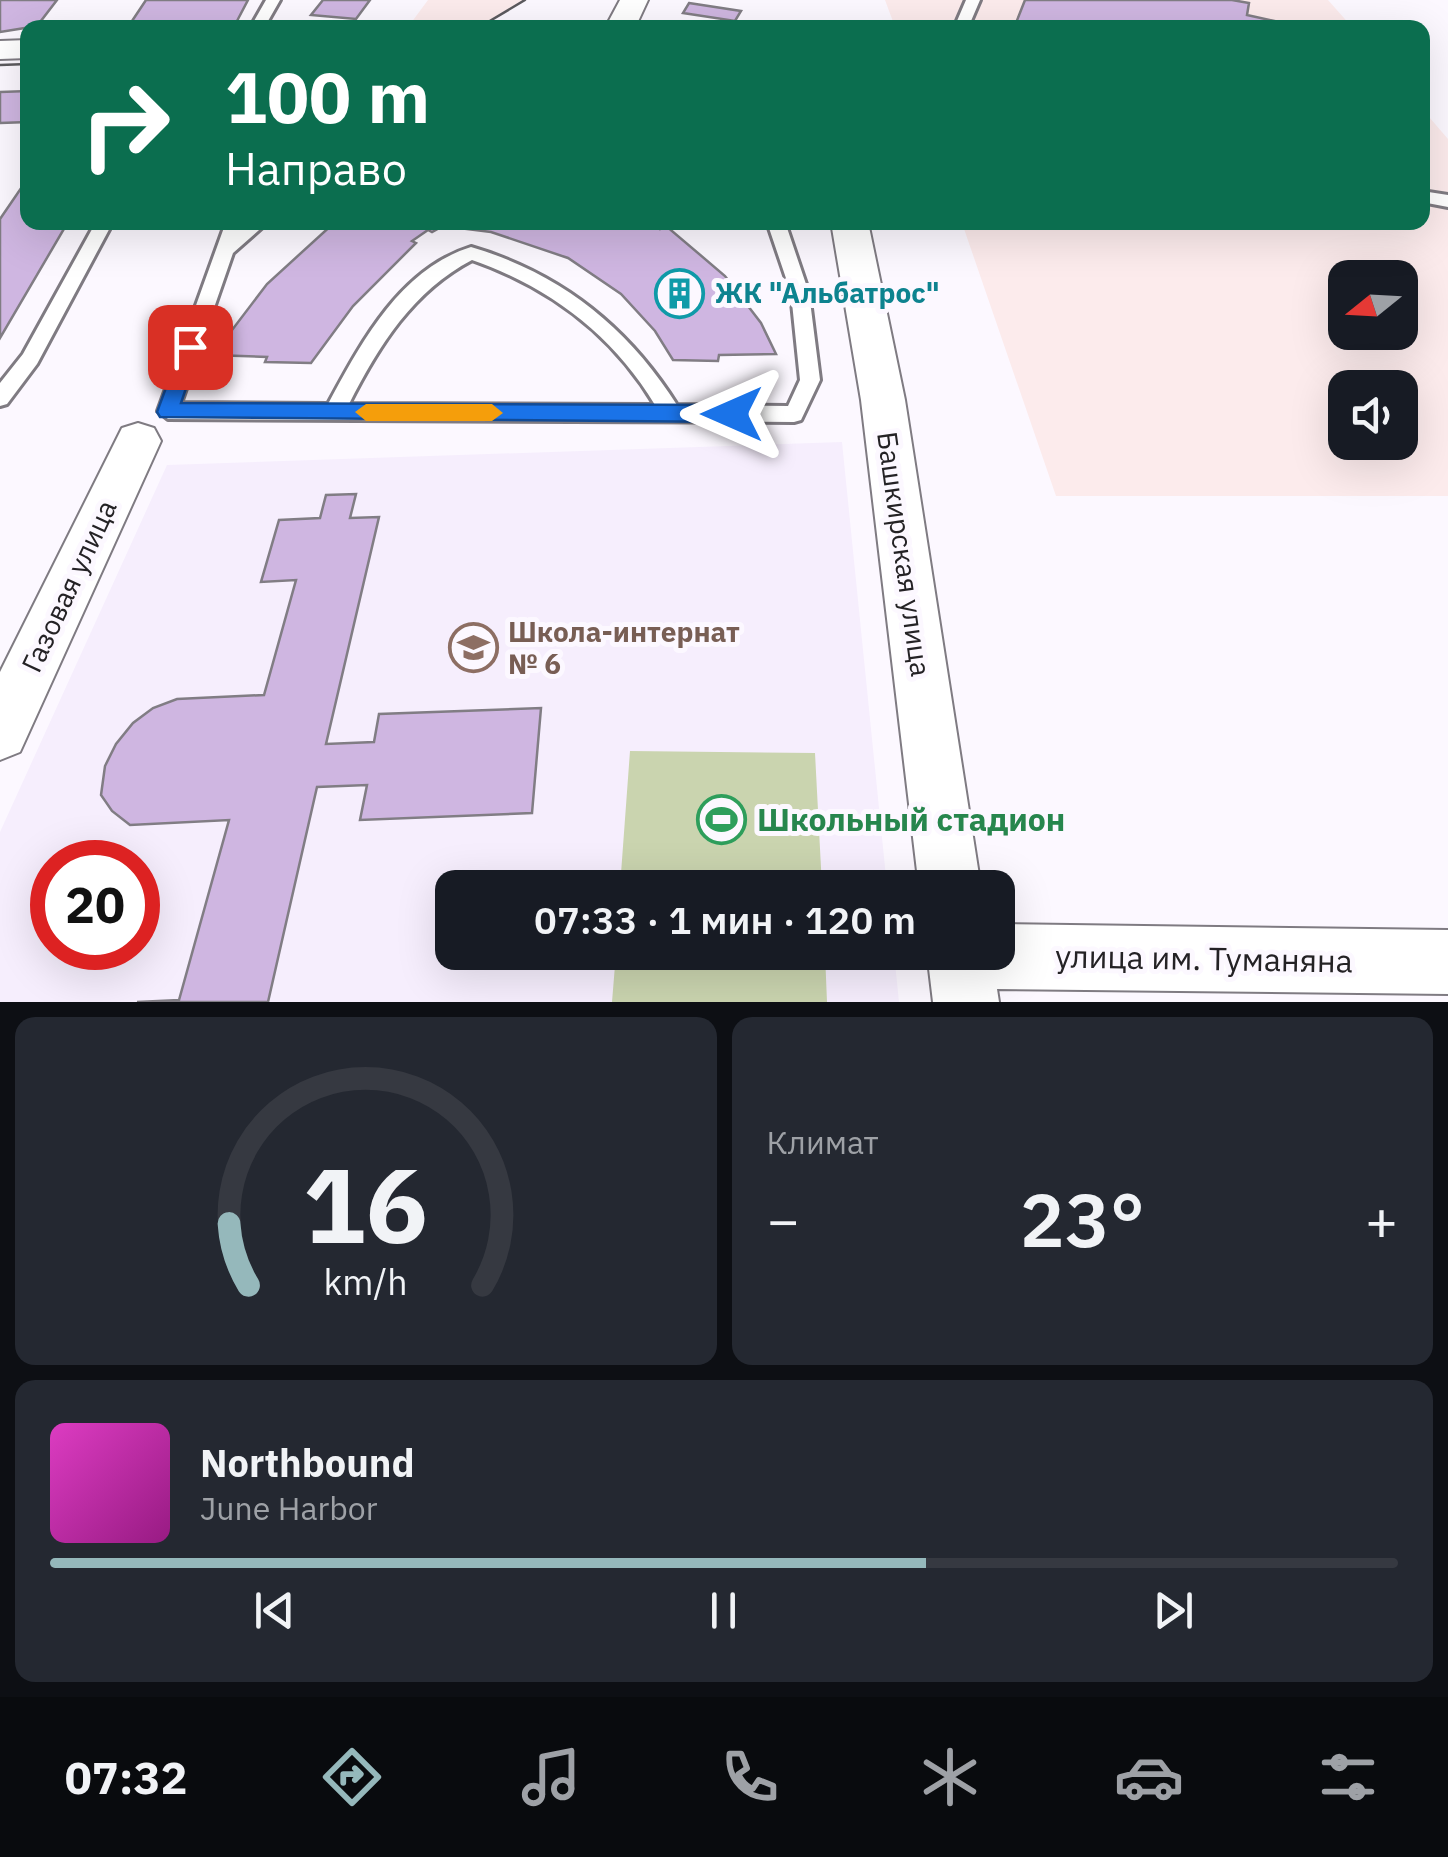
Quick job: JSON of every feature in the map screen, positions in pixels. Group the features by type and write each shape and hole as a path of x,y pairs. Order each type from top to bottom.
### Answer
{"street":[{"name":"Башкирская улица","path":"850,230 883,400 948,870"},
{"name":"Газовая улица","path":"0,732 138,441"},
{"name":"улица им. Туманяна","path":"1015,969 1448,962"}],"lane":[{"path":"0,398 30,359 101,230"},
{"path":"232,230 168,412 794,414 810,380 800,292 779,230"},
{"path":"225,251 250,230"},
{"path":"334,412 375,338 394,313 427,280 470,253 508,264 571,298 619,341 671,414"}],"shaded area":[{"path":"428,0 525,0 490,20 413,20"},
{"path":"885,0 1328,0 1346,20 892,20"},
{"path":"1430,118 1448,139 1448,496 1056,496 964,230 1430,230"},
{"name":"Школа-интернат № 6","path":"842,442 885,870 435,870 435,970 896,970 899,1002 0,1002 0,832 167,465"}],"green space":[{"name":"Школьный стадион","path":"630,751 815,753 821,870 621,870"},
{"path":"615,970 826,970 827,1002 612,1002"}],"building":[{"path":"0,0 57,0 42,20 20,20 20,29 0,32"},
{"path":"146,0 248,0 238,20 133,20"},
{"path":"323,0 370,0 356,19 311,15"},
{"path":"1025,0 1232,0 1249,3 1247,15 1270,20 1017,20"},
{"path":"689,3 741,11 736,20 683,13"},
{"path":"20,91 20,122 0,123 0,92"},
{"path":"20,190 20,230 63,230 0,338 0,219"},
{"name":"ЖК \"Альбатрос\"","path":"326,230 428,230 412,241 416,243 353,306 311,363 213,355 267,284"},
{"name":"ЖК \"Альбатрос\"","path":"475,230 671,230 725,276 761,323 776,354 719,355 718,361 673,360 655,331 621,294 568,258"},
{"path":"356,494 350,518 379,517 326,744 374,742 379,714 541,708 532,813 360,820 367,785 317,787 268,1002 137,1002 179,1000 229,820 130,825 112,811 101,795 105,766 133,723 153,708 177,699 264,695 296,580 261,582 279,520 320,518 326,495"}],"tram line":[{"path":"491,20 525,0"},
{"path":"0,65 20,64"}],"slow traffic":[{"path":"366,412 492,413"}],"place":[{"name":"ЖК \"Альбатрос\"","path":"680,293"},
{"name":"Школа-интернат № 6","path":"473,648"},
{"name":"Школьный стадион","path":"722,820"}],"route":[{"path":"190,347 168,412 732,414"}]}
